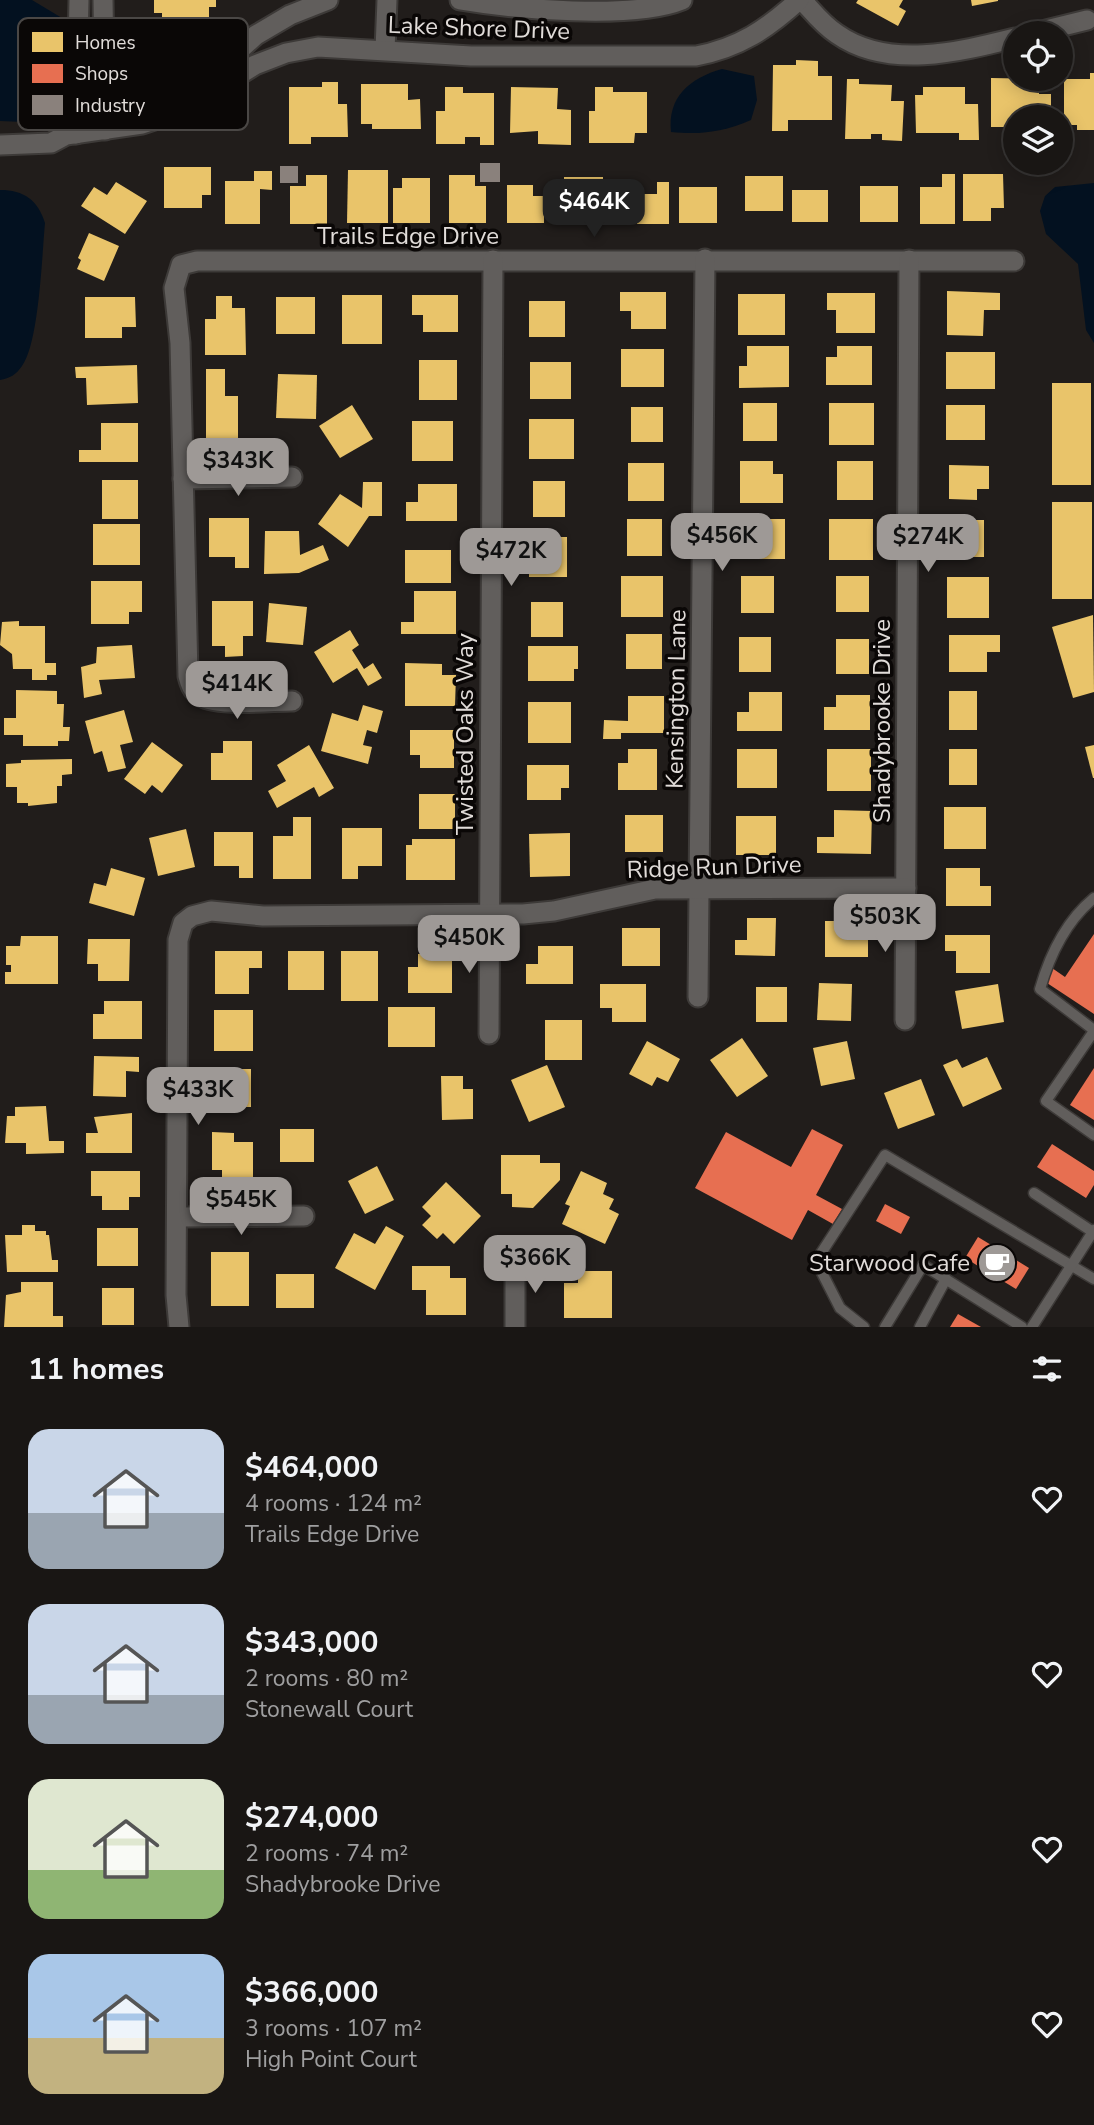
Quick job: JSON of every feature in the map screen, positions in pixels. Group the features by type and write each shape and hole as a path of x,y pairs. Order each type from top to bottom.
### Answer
{"street":[{"path":"79,0 79,18"},
{"path":"103,0 103,18"},
{"name":"Lake Shore Drive","path":"248,42 290,15 328,0"},
{"path":"385,50 387,0"},
{"name":"Lake Shore Drive","path":"460,0 529,8 631,9 682,0"},
{"path":"800,0 838,35 861,47 885,53 945,53 1003,41"},
{"name":"Lake Shore Drive","path":"248,68 286,53 334,46 471,56 696,56 726,49 754,37 800,0"},
{"path":"1073,23 1087,20"},
{"path":"76,130 76,134"},
{"name":"Lake Shore Drive","path":"0,145 51,142 76,134 114,130"},
{"name":"Kensington Lane","path":"698,997 705,259"},
{"name":"Twisted Oaks Way","path":"489,1034 493,260"},
{"name":"Shadybrooke Drive","path":"905,1020 909,260"},
{"name":"Trails Edge Drive","path":"183,479 180,343 174,288 181,265 197,261 1014,261"},
{"path":"292,477 183,479 188,676 196,693 217,701 292,701"},
{"name":"Ridge Run Drive","path":"178,1217 178,940 183,923 192,916 211,911 263,916 489,915 554,911 643,891 699,887 906,888"},
{"path":"179,1327 176,1295 178,1217 304,1216"},
{"path":"515,1262 515,1327"}],"lane":[{"path":"1094,898 1079,911 1049,957 1040,989 1094,1030 1046,1101 1094,1135"},
{"path":"864,1327 840,1308 816,1261 885,1155 1094,1279"},
{"path":"1032,1327 1093,1231 1034,1193"},
{"path":"886,1327 923,1265 1022,1327"},
{"path":"920,1327 946,1279"}],"water":[{"path":"0,0 32,0 62,18 18,18 18,122 0,121"},
{"path":"722,69 754,76 757,100 751,120 712,132 671,132 673,109 683,91 700,78"},
{"path":"1094,183 1094,343 1086,330 1078,264 1046,234 1040,211 1045,196 1055,187"},
{"path":"0,190 9,190 29,198 38,208 45,223 39,298 28,355 17,372 0,380"}],"building: Homes":[{"path":"154,0 216,0 216,7 209,7 209,18 162,18 162,13 154,13"},
{"path":"858,0 903,0 899,7 906,11 898,26 856,3"},
{"path":"971,0 998,0 998,1 972,6"},
{"path":"796,60 818,61 818,76 832,76 832,120 788,120 788,131 772,131 773,65 796,65"},
{"path":"1090,73 1094,73 1094,130 1077,130 1077,125 1073,125 1073,105 1064,105 1064,91 1073,91 1073,79 1090,79"},
{"path":"991,78 1003,78 1003,91 1039,91 1039,94 1051,94 1051,105 1003,105 1003,127 991,127"},
{"path":"847,79 859,79 859,84 892,85 891,101 904,101 902,141 882,140 882,134 871,134 871,139 845,139"},
{"path":"322,82 338,82 338,104 347,104 348,137 311,137 311,144 289,144 289,87 322,87"},
{"path":"361,84 408,84 408,100 420,99 421,129 372,129 372,124 361,124"},
{"path":"445,87 463,87 463,93 494,93 494,145 480,145 480,137 465,137 465,144 436,144 436,111 445,111"},
{"path":"511,87 558,88 557,109 571,110 571,145 538,144 538,131 510,133"},
{"path":"595,87 613,87 613,92 647,92 647,133 635,133 634,143 589,143 589,111 595,111"},
{"path":"923,87 965,87 965,104 978,104 979,140 959,140 959,133 916,133 915,95 923,95"},
{"path":"164,167 211,167 211,195 202,195 202,208 164,208"},
{"path":"348,170 388,170 388,223 347,223"},
{"path":"254,171 272,171 272,190 260,189 260,224 225,224 225,181 254,181"},
{"path":"942,174 955,174 955,224 920,224 920,187 942,187"},
{"path":"963,174 1003,174 1004,208 991,208 991,221 963,221"},
{"path":"306,175 327,175 327,224 290,224 290,186 306,186"},
{"path":"449,175 475,175 475,186 486,186 486,223 449,223"},
{"path":"745,176 783,176 783,211 745,211"},
{"path":"564,177 603,177 603,224 564,224"},
{"path":"402,178 430,178 430,223 393,223 393,188 402,188"},
{"path":"116,182 147,201 125,234 81,206 94,187 107,195"},
{"path":"657,182 669,182 669,224 637,224 637,194 657,194"},
{"path":"507,185 533,185 533,196 544,196 544,223 507,223"},
{"path":"860,186 898,186 898,222 860,222"},
{"path":"679,187 717,187 717,223 679,223"},
{"path":"792,190 828,190 828,222 792,222"},
{"path":"89,233 119,246 104,281 77,269 81,260 78,258"},
{"path":"947,291 1000,293 1000,310 984,310 983,336 947,335"},
{"path":"620,292 666,292 666,329 631,329 631,311 620,311"},
{"path":"827,293 875,293 875,333 836,333 836,310 827,310"},
{"path":"738,294 785,294 785,335 738,335"},
{"path":"342,295 382,295 382,344 342,344"},
{"path":"412,295 458,295 458,332 423,332 423,315 412,315"},
{"path":"216,296 232,296 232,308 245,308 246,355 205,355 205,319 216,319"},
{"path":"85,297 135,297 136,327 122,327 122,338 85,338"},
{"path":"276,297 315,297 315,334 276,334"},
{"path":"529,301 565,301 565,337 529,337"},
{"path":"747,346 789,346 789,387 739,388 739,366 747,366"},
{"path":"837,346 872,346 872,385 826,385 826,357 837,357"},
{"path":"621,349 664,349 664,387 621,387"},
{"path":"946,352 995,352 995,389 946,389"},
{"path":"419,360 457,360 457,400 419,400"},
{"path":"530,362 571,362 571,399 530,399"},
{"path":"137,365 138,403 87,405 86,378 76,378 75,367"},
{"path":"206,369 225,369 225,396 238,396 238,440 206,440"},
{"path":"278,374 317,375 316,419 276,418"},
{"path":"1052,383 1091,383 1091,485 1052,485"},
{"path":"743,403 777,403 777,441 743,441"},
{"path":"829,403 874,403 874,445 829,445"},
{"path":"352,405 373,439 340,458 319,426"},
{"path":"946,405 985,405 985,440 946,440"},
{"path":"631,407 663,407 663,442 631,442"},
{"path":"529,419 574,419 574,459 529,459"},
{"path":"412,421 453,421 453,461 412,461"},
{"path":"101,423 138,423 138,462 79,462 79,450 101,450"},
{"path":"740,461 773,461 773,474 783,474 783,503 740,503"},
{"path":"837,461 873,461 873,500 837,500"},
{"path":"628,463 664,463 664,501 628,501"},
{"path":"949,465 989,466 989,489 977,489 977,500 949,499"},
{"path":"102,480 138,480 138,519 102,519"},
{"path":"533,481 565,481 565,517 533,517"},
{"path":"363,482 382,482 382,516 369,516 348,547 318,524 340,494 362,508"},
{"path":"418,484 457,484 457,521 406,521 406,502 418,502"},
{"path":"1052,502 1092,502 1092,599 1052,599"},
{"path":"209,518 249,518 249,568 235,568 235,557 209,557"},
{"path":"627,519 662,519 662,556 627,556"},
{"path":"738,519 785,519 785,559 738,559"},
{"path":"829,519 873,519 873,560 829,560"},
{"path":"946,520 984,520 984,557 946,557"},
{"path":"93,524 140,524 140,565 93,565"},
{"path":"265,531 299,531 300,555 323,545 329,560 299,573 264,574"},
{"path":"529,537 567,537 567,577 529,577"},
{"path":"405,550 451,550 451,583 405,583"},
{"path":"621,576 663,576 663,617 621,617"},
{"path":"741,576 774,576 774,613 741,613"},
{"path":"836,576 869,576 869,612 836,612"},
{"path":"947,577 989,577 989,618 947,618"},
{"path":"91,581 142,581 142,612 129,612 129,624 91,624"},
{"path":"414,591 456,591 456,634 401,634 401,622 414,622"},
{"path":"212,601 253,601 253,636 243,636 243,656 225,657 225,646 212,646"},
{"path":"531,602 563,602 563,637 531,637"},
{"path":"269,603 307,607 303,645 266,642"},
{"path":"1093,615 1094,692 1073,698 1052,627"},
{"path":"19,621 19,626 45,626 45,663 56,663 56,675 47,675 47,680 32,680 32,669 13,669 12,654 0,645 2,622"},
{"path":"350,630 359,645 352,650 364,669 373,663 382,678 368,686 357,668 333,683 314,652"},
{"path":"626,634 662,634 662,669 626,669"},
{"path":"949,635 1000,635 1000,652 987,652 987,672 949,672"},
{"path":"739,637 771,637 771,672 739,672"},
{"path":"836,639 869,639 869,674 836,674"},
{"path":"132,645 135,678 99,680 102,694 84,698 81,667 96,663 97,647"},
{"path":"528,646 578,646 578,669 574,669 574,681 528,681"},
{"path":"405,663 442,664 442,675 456,675 455,706 405,706"},
{"path":"16,690 57,691 57,704 64,704 63,727 70,727 69,741 58,741 58,746 23,746 23,735 4,735 4,718 16,718"},
{"path":"949,691 977,691 977,730 949,730"},
{"path":"749,692 782,692 782,731 737,731 737,712 749,712"},
{"path":"836,695 870,695 870,730 824,730 824,707 836,707"},
{"path":"628,696 664,696 664,733 621,733 621,739 603,739 604,720 628,721"},
{"path":"528,702 571,702 571,743 528,743"},
{"path":"363,705 383,711 377,733 367,730 363,745 372,747 368,764 321,751 332,713 358,721"},
{"path":"124,710 133,742 120,745 126,768 108,772 102,751 94,754 85,721"},
{"path":"410,730 454,730 454,768 420,768 420,755 410,755"},
{"path":"223,741 252,741 252,780 211,780 211,753 223,753"},
{"path":"152,742 183,765 162,793 152,785 145,794 124,779"},
{"path":"309,745 334,788 319,797 314,787 277,808 268,791 286,781 277,765"},
{"path":"1094,745 1094,778 1093,778 1085,747"},
{"path":"628,749 657,749 657,790 618,790 618,763 628,763"},
{"path":"737,749 777,749 777,788 737,788"},
{"path":"827,749 871,749 871,791 827,791"},
{"path":"949,749 977,749 977,785 949,785"},
{"path":"72,759 72,774 62,775 62,786 57,786 57,803 28,806 28,803 17,803 17,787 6,787 6,764 21,763 21,760"},
{"path":"527,765 569,765 569,788 561,788 561,800 527,800"},
{"path":"419,794 455,794 455,829 419,829"},
{"path":"944,807 986,807 986,849 944,849"},
{"path":"834,810 872,811 871,854 817,853 817,837 834,837"},
{"path":"625,815 663,815 663,852 625,852"},
{"path":"736,816 776,816 776,855 736,855"},
{"path":"293,817 311,817 311,879 273,879 273,836 293,836"},
{"path":"342,828 382,828 382,866 358,866 358,879 342,879"},
{"path":"186,829 195,867 158,876 149,838"},
{"path":"214,832 253,832 253,878 239,878 239,866 214,866"},
{"path":"570,833 570,876 530,877 529,834"},
{"path":"412,839 455,839 455,880 406,880 406,845 412,845"},
{"path":"111,868 145,878 134,916 89,903 94,883 106,886"},
{"path":"946,868 980,868 980,886 991,886 991,906 946,906"},
{"path":"747,918 776,918 775,956 735,955 735,940 747,940"},
{"path":"825,921 868,921 868,957 825,957"},
{"path":"622,928 660,928 660,966 622,966"},
{"path":"945,935 990,935 990,973 956,973 956,951 945,951"},
{"path":"21,936 58,936 58,984 5,984 5,972 11,972 11,965 6,965 6,946 20,946"},
{"path":"88,939 130,939 129,981 98,981 98,964 87,964"},
{"path":"538,946 573,946 573,984 526,984 526,964 538,964"},
{"path":"215,951 262,951 262,968 249,968 249,994 215,994"},
{"path":"288,951 324,951 324,990 288,990"},
{"path":"341,951 378,951 378,1001 341,1001"},
{"path":"418,954 452,954 452,993 408,993 408,967 418,967"},
{"path":"819,983 852,984 851,1021 817,1020"},
{"path":"600,984 646,984 646,1022 612,1022 612,1008 600,1008"},
{"path":"998,984 1004,1022 962,1029 955,991"},
{"path":"756,987 787,987 787,1022 756,1022"},
{"path":"104,1001 142,1001 142,1039 93,1039 93,1014 104,1014"},
{"path":"388,1007 435,1007 435,1047 388,1047"},
{"path":"214,1010 253,1010 253,1051 214,1051"},
{"path":"545,1020 582,1020 582,1060 545,1060"},
{"path":"742,1038 768,1076 737,1097 710,1060"},
{"path":"647,1041 680,1059 668,1082 657,1077 652,1086 629,1074"},
{"path":"847,1041 855,1079 821,1086 813,1048"},
{"path":"94,1056 139,1057 139,1072 126,1071 126,1097 93,1096"},
{"path":"987,1057 1002,1089 963,1107 943,1065 957,1059 962,1068"},
{"path":"547,1065 565,1107 529,1122 511,1080"},
{"path":"214,1069 251,1069 251,1107 214,1107"},
{"path":"441,1076 463,1076 463,1089 473,1089 473,1119 442,1120"},
{"path":"921,1079 935,1115 898,1129 884,1093"},
{"path":"46,1106 49,1141 64,1141 64,1153 26,1154 26,1143 5,1143 7,1116 15,1116 15,1107"},
{"path":"132,1113 132,1153 86,1153 86,1133 98,1133 94,1117"},
{"path":"280,1129 314,1129 314,1162 280,1162"},
{"path":"212,1132 234,1133 234,1142 253,1142 253,1182 222,1182 222,1170 212,1170"},
{"path":"501,1155 540,1155 540,1163 560,1163 560,1180 533,1208 512,1207 512,1194 501,1194"},
{"path":"377,1166 394,1200 365,1214 348,1181"},
{"path":"91,1171 140,1171 140,1197 129,1197 129,1210 102,1210 102,1196 91,1196"},
{"path":"581,1171 607,1183 603,1194 614,1199 609,1209 619,1214 605,1244 562,1224 570,1206 565,1204"},
{"path":"446,1182 481,1216 454,1244 443,1233 437,1239 422,1225 431,1216 422,1207"},
{"path":"22,1225 35,1225 35,1231 46,1231 46,1235 49,1235 52,1260 58,1260 58,1272 7,1272 5,1235 22,1235"},
{"path":"386,1226 404,1236 375,1290 335,1268 354,1233 375,1244"},
{"path":"97,1228 138,1228 138,1266 97,1266"},
{"path":"211,1252 249,1252 249,1306 211,1306"},
{"path":"412,1266 450,1266 450,1278 466,1278 466,1315 426,1315 426,1290 412,1290"},
{"path":"578,1271 612,1271 612,1318 564,1318 564,1283 578,1283"},
{"path":"276,1274 314,1274 314,1308 276,1308"},
{"path":"21,1282 53,1282 53,1316 63,1316 63,1327 4,1327 6,1295 21,1292"},
{"path":"102,1288 134,1288 134,1325 102,1325"}],"building: Shops":[{"path":"1094,934 1094,1014 1044,981 1052,968 1065,977"},
{"path":"1094,1068 1094,1120 1070,1105"},
{"path":"812,1129 843,1145 816,1195 842,1209 833,1224 808,1210 792,1240 695,1188 726,1132 791,1167"},
{"path":"1052,1144 1094,1171 1094,1185 1086,1198 1037,1167"},
{"path":"885,1204 910,1217 901,1234 876,1221"},
{"name":"Starwood Cafe","path":"978,1237 1029,1268 1016,1289 965,1258"},
{"path":"958,1314 981,1327 950,1327"}],"building: Industry":[{"path":"480,163 500,163 500,182 480,182"},
{"path":"280,166 298,166 298,183 280,183"}],"place":[{"name":"Starwood Cafe","path":"997,1263"}]}
